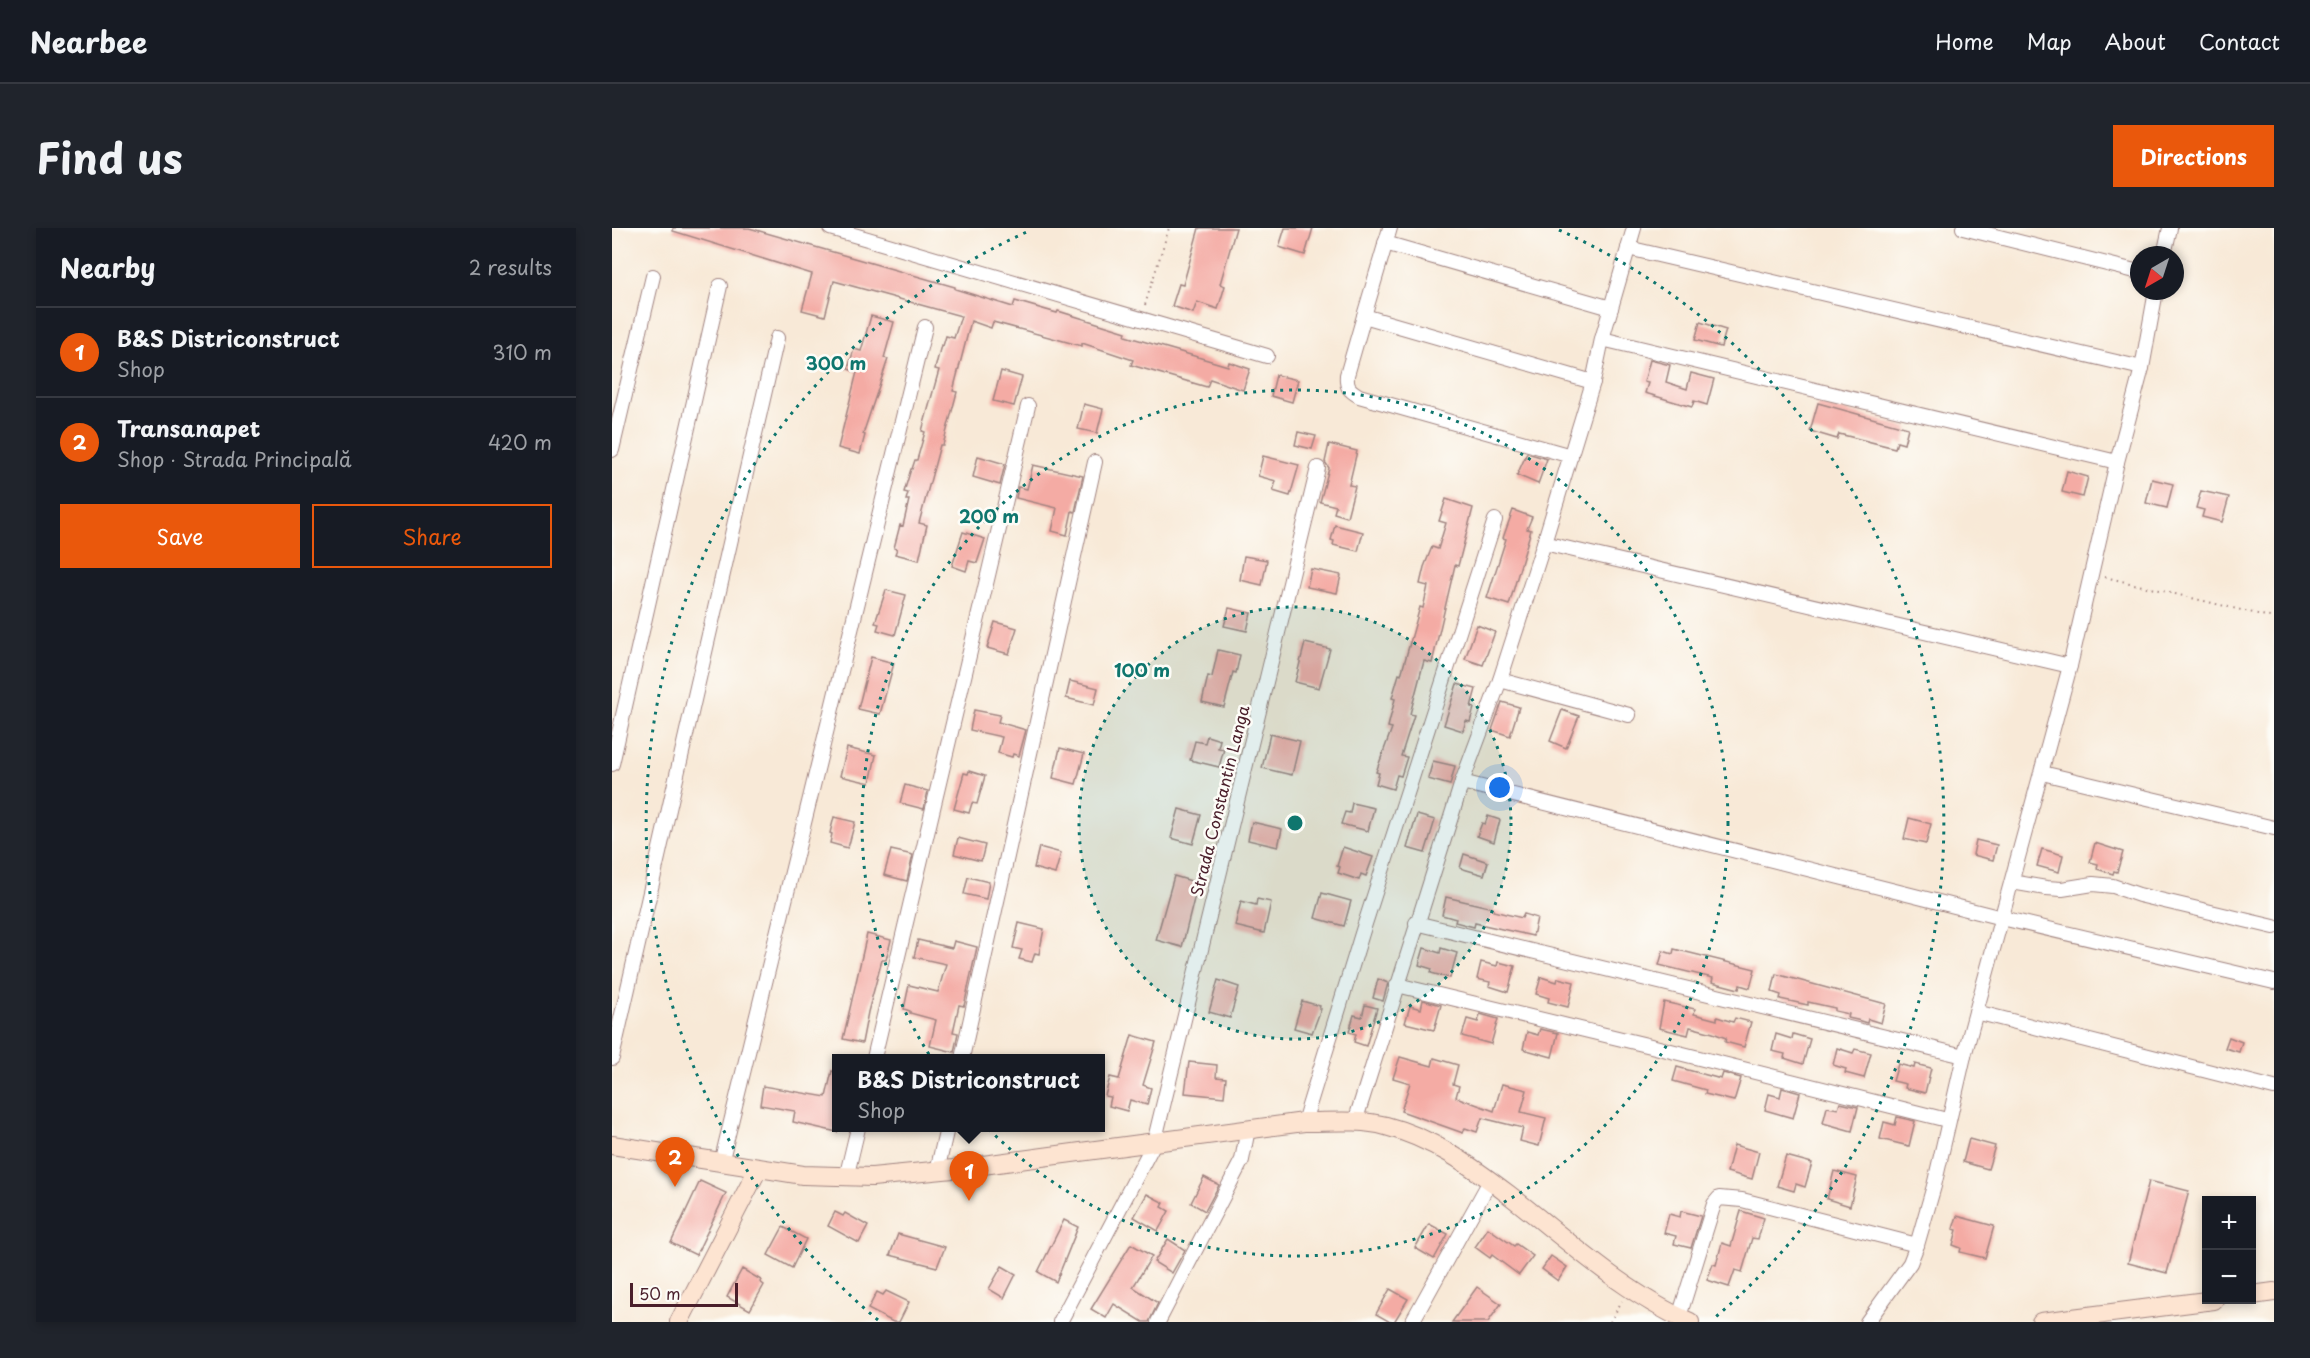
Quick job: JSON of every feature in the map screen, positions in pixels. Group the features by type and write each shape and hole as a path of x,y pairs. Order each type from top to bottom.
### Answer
{"main road":[{"path":"612,1145 758,1169 846,1178 937,1171 1304,1122 1354,1122 1383,1125 1414,1135 1452,1155 1490,1181 1629,1288 1684,1320"},
{"path":"679,1322 758,1169"},
{"path":"2256,1294 2274,1292"},
{"path":"2041,1322 2202,1301"}],"street":[{"path":"830,228 1267,356"},
{"path":"1390,228 1346,385 1359,396 1571,456"},
{"path":"1354,1122 1462,782 1500,680 1544,543 1593,382 1602,339 1634,228"},
{"path":"1962,228 2130,270"},
{"path":"2166,246 2170,228"},
{"path":"1385,243 1611,308"},
{"path":"1628,248 2142,368"},
{"path":"612,450 653,276"},
{"path":"612,764 720,286"},
{"path":"1867,1322 1910,1263 1934,1186 1947,1120 2070,666 2117,462 2142,368 2154,300"},
{"path":"1364,316 1593,382"},
{"path":"721,1163 925,327"},
{"path":"612,1058 777,338"},
{"path":"1602,339 2117,462"},
{"path":"875,1054 1029,406"},
{"path":"963,1054 1095,462"},
{"name":"Strada Constantin Langa","path":"1060,1322 1154,1143 1318,468"},
{"path":"1304,1122 1495,520"},
{"path":"1544,543 2070,666"},
{"path":"1500,680 1629,715"},
{"path":"2042,773 2274,828"},
{"path":"1462,782 2002,918 2274,982"},
{"path":"2012,882 2054,889 2092,884 2113,886 2139,895 2274,927"},
{"path":"1416,923 1964,1056"},
{"path":"1397,985 1947,1120"},
{"path":"1976,1012 2274,1088"},
{"path":"1158,1322 1242,1160 1248,1129"},
{"path":"846,1178 857,1132"},
{"path":"937,1171 946,1132"},
{"path":"1412,1322 1490,1181"},
{"path":"1684,1320 1714,1204 1719,1198 1742,1200 1917,1245"}],"path":[{"path":"1141,319 1169,228"},
{"path":"2091,573 2274,618"},
{"path":"1610,1322 1629,1288"}],"building":[{"path":"673,228 749,228 955,287 955,289 1013,307 1015,301 1057,313 1058,311 1126,332 1125,336 1228,366 1229,362 1250,369 1243,390 1210,379 1207,387 1131,365 1133,360 1082,343 1082,346 993,322 991,328 971,321 953,391 957,392 919,523 927,525 919,560 895,554 897,549 894,548 900,525 903,526 909,500 906,500 908,493 904,492 925,432 922,431 939,370 935,369 941,345 943,346 946,336 954,338 961,316 834,281 825,316 802,310 812,274 673,231"},
{"path":"1199,228 1236,228 1220,284 1225,286 1218,309 1197,302 1193,313 1172,306 1179,284 1183,285"},
{"path":"1285,228 1313,228 1305,255 1279,247"},
{"path":"871,316 894,322 884,358 888,359 863,434 865,435 860,454 838,448 857,372 848,369 854,349 861,351"},
{"path":"1700,322 1726,330 1721,347 1695,340"},
{"path":"1650,360 1670,365 1666,382 1687,389 1691,373 1714,379 1707,405 1694,401 1692,407 1645,393 1648,383 1644,382"},
{"path":"1001,371 1022,377 1014,406 993,401"},
{"path":"1276,375 1298,380 1292,402 1271,396"},
{"path":"1818,403 1908,428 1904,444 1897,442 1895,448 1839,434 1837,439 1810,431"},
{"path":"1084,404 1103,409 1097,433 1078,429"},
{"path":"1298,432 1316,436 1312,449 1295,445"},
{"path":"1329,444 1357,451 1349,485 1355,486 1347,517 1334,513 1336,506 1320,502 1329,468 1325,462"},
{"path":"1527,453 1547,459 1538,484 1517,475"},
{"path":"978,456 1005,464 1000,485 973,477"},
{"path":"1263,456 1299,465 1290,496 1273,491 1276,481 1258,476"},
{"path":"1033,465 1083,476 1067,535 1052,531 1057,508 1016,498 1018,487 1027,489"},
{"path":"2067,471 2088,477 2083,497 2062,492"},
{"path":"2152,479 2173,484 2167,508 2146,503"},
{"path":"2201,491 2229,497 2222,522 2202,517 2204,510 2196,508"},
{"path":"1446,499 1473,508 1458,566 1455,565 1432,663 1424,661 1410,714 1414,715 1401,756 1407,757 1401,776 1397,775 1393,789 1376,784 1379,773 1376,772 1392,728 1388,727 1395,699 1392,698 1399,674 1401,675 1420,607 1423,608 1428,586 1420,584 1424,567 1432,547 1438,549 1446,523 1439,521"},
{"path":"1513,510 1532,517 1527,529 1531,530 1509,605 1487,598"},
{"path":"1335,525 1363,532 1358,551 1333,545 1334,541 1331,540"},
{"path":"963,532 985,539 977,563 969,561 966,571 952,566"},
{"path":"1244,556 1267,560 1262,585 1240,580"},
{"path":"1311,569 1341,575 1337,593 1307,587"},
{"path":"886,590 906,595 895,635 877,630 879,624 875,623"},
{"path":"1229,608 1251,613 1247,631 1224,626"},
{"path":"995,622 1017,628 1009,654 987,648"},
{"path":"1477,625 1495,632 1483,665 1465,659"},
{"path":"1305,643 1330,649 1319,688 1295,682"},
{"path":"1218,650 1240,655 1224,707 1202,702 1208,676 1212,677"},
{"path":"871,657 894,663 880,714 858,709"},
{"path":"1070,681 1098,688 1094,705 1066,698"},
{"path":"1457,684 1476,689 1470,722 1466,721 1463,731 1444,725"},
{"path":"1502,702 1519,707 1510,736 1492,730"},
{"path":"974,710 1000,715 998,722 1026,730 1019,756 1013,754 1012,757 998,753 1002,737 970,730"},
{"path":"1562,710 1579,716 1566,748 1550,741"},
{"path":"1270,734 1300,741 1292,775 1262,768"},
{"path":"1207,736 1220,740 1218,748 1224,749 1219,767 1190,760 1195,741 1205,743"},
{"path":"847,748 876,755 870,783 840,776"},
{"path":"1060,748 1084,754 1076,784 1053,778"},
{"path":"1433,761 1455,766 1450,785 1428,779"},
{"path":"969,771 985,776 977,804 972,803 969,813 954,809 964,773 968,774"},
{"path":"905,785 928,791 924,809 900,803"},
{"path":"1352,803 1374,808 1368,831 1341,824 1345,812 1350,813"},
{"path":"1179,809 1201,815 1193,844 1171,838"},
{"path":"1417,815 1435,820 1425,853 1407,848"},
{"path":"1488,816 1500,820 1494,842 1477,836 1482,823 1485,824"},
{"path":"834,817 855,822 848,848 830,843"},
{"path":"1909,818 1931,824 1926,844 1904,839"},
{"path":"1252,822 1282,829 1278,847 1248,840"},
{"path":"958,838 985,845 981,861 954,854"},
{"path":"1976,840 1997,845 1993,860 1973,855"},
{"path":"2095,843 2123,852 2117,872 2114,871 2113,874 2097,869 2098,864 2090,862"},
{"path":"1039,847 1061,853 1055,874 1034,868"},
{"path":"1343,847 1373,857 1366,876 1361,874 1359,880 1338,873 1340,867 1337,866"},
{"path":"2042,849 2063,855 2059,872 2037,866"},
{"path":"891,850 913,855 907,881 884,875"},
{"path":"1464,854 1488,862 1484,875 1460,868"},
{"path":"1174,876 1198,883 1182,947 1156,940"},
{"path":"968,877 989,882 986,899 964,894"},
{"path":"1322,893 1351,901 1344,926 1315,918"},
{"path":"1446,897 1493,908 1493,911 1522,918 1524,914 1537,918 1533,936 1475,923 1474,927 1455,922 1456,919 1442,915"},
{"path":"1257,899 1271,902 1264,933 1235,926 1241,901 1256,905"},
{"path":"1019,923 1044,929 1039,954 1035,953 1032,962 1019,959 1022,950 1013,948"},
{"path":"867,934 891,940 886,960 882,960 862,1043 843,1039"},
{"path":"918,940 952,948 954,941 977,947 964,1006 959,1005 953,1032 958,1033 954,1052 930,1046 936,1020 910,1013 904,1009 909,985 938,992 946,964 914,957"},
{"path":"1424,948 1440,953 1441,948 1457,953 1450,978 1431,973 1432,969 1419,965"},
{"path":"1674,949 1755,969 1750,988 1740,985 1739,989 1712,982 1713,978 1659,965 1663,951 1673,954"},
{"path":"1481,962 1497,966 1498,962 1515,966 1508,992 1489,986 1490,982 1477,979"},
{"path":"1776,974 1886,1004 1881,1023 1868,1019 1867,1023 1848,1018 1849,1014 1835,1011 1835,1008 1780,999 1781,995 1772,992"},
{"path":"1541,977 1557,982 1558,978 1574,982 1568,1007 1548,1002 1549,998 1536,994"},
{"path":"1378,979 1388,983 1383,1001 1373,998"},
{"path":"1218,980 1239,987 1230,1018 1209,1012"},
{"path":"1423,1000 1441,1005 1434,1030 1405,1023 1410,1006 1421,1009"},
{"path":"1302,1001 1320,1006 1319,1009 1321,1009 1312,1033 1294,1028"},
{"path":"1664,1002 1695,1009 1694,1014 1717,1020 1717,1017 1733,1022 1735,1018 1751,1022 1744,1047 1725,1042 1726,1038 1713,1033 1690,1027 1688,1035 1659,1028"},
{"path":"1365,1005 1377,1008 1366,1046 1354,1042 1356,1034 1349,1032 1354,1015 1362,1017"},
{"path":"1480,1014 1498,1019 1491,1044 1462,1036 1467,1019 1478,1022"},
{"path":"1540,1029 1558,1033 1552,1057 1523,1049 1527,1032 1538,1035"},
{"path":"1776,1034 1792,1039 1793,1034 1810,1039 1803,1064 1784,1058 1785,1054 1772,1051"},
{"path":"1132,1035 1156,1042 1143,1085 1151,1088 1147,1105 1130,1100 1127,1111 1109,1106 1111,1097 1105,1096 1110,1077 1119,1079"},
{"path":"2229,1037 2242,1042 2239,1052 2225,1048"},
{"path":"1837,1048 1853,1053 1855,1049 1871,1053 1864,1078 1845,1073 1846,1069 1833,1065"},
{"path":"1400,1057 1432,1066 1434,1058 1458,1065 1453,1084 1459,1086 1456,1097 1494,1111 1502,1084 1527,1090 1521,1112 1546,1118 1539,1146 1520,1141 1523,1128 1482,1118 1477,1132 1465,1128 1463,1133 1401,1111 1410,1083 1393,1078"},
{"path":"1189,1062 1217,1065 1216,1077 1226,1078 1224,1097 1185,1093"},
{"path":"1898,1064 1914,1068 1915,1064 1931,1068 1925,1093 1905,1088 1906,1084 1893,1081"},
{"path":"1677,1067 1721,1079 1723,1073 1741,1078 1734,1101 1705,1094 1706,1090 1673,1081"},
{"path":"832,1071 832,1131 793,1122 795,1111 760,1105 763,1086 826,1097"},
{"path":"1782,1088 1800,1093 1793,1118 1765,1110 1769,1094 1780,1097"},
{"path":"1840,1103 1858,1107 1852,1131 1823,1123 1827,1107 1838,1109"},
{"path":"1897,1117 1915,1121 1909,1146 1880,1139 1884,1122 1895,1125"},
{"path":"1969,1139 1995,1146 1988,1169 1963,1162"},
{"path":"1734,1145 1759,1152 1752,1179 1727,1172"},
{"path":"1786,1156 1812,1163 1805,1187 1796,1184 1794,1191 1777,1186"},
{"path":"1834,1171 1857,1177 1850,1206 1827,1199"},
{"path":"1204,1177 1219,1185 1205,1211 1191,1203"},
{"path":"700,1181 726,1193 696,1255 671,1243"},
{"path":"2149,1181 2189,1191 2167,1273 2128,1263"},
{"path":"1147,1194 1164,1203 1162,1207 1169,1211 1158,1231 1134,1217"},
{"path":"1681,1211 1701,1216 1691,1248 1674,1244 1676,1236 1664,1233 1669,1214 1680,1217"},
{"path":"1741,1211 1764,1218 1758,1239 1752,1238 1742,1272 1735,1270 1729,1287 1707,1280 1713,1264 1716,1265 1722,1243 1731,1246"},
{"path":"835,1212 843,1216 845,1213 868,1226 859,1243 828,1226"},
{"path":"1957,1216 1994,1226 1985,1258 1960,1252 1961,1248 1953,1245 1957,1230 1953,1229"},
{"path":"1064,1220 1078,1227 1056,1282 1038,1272"},
{"path":"1429,1224 1448,1234 1434,1259 1415,1248"},
{"path":"783,1227 806,1239 792,1268 768,1255"},
{"path":"1488,1228 1533,1256 1519,1275 1492,1255 1490,1258 1475,1247"},
{"path":"898,1234 945,1247 937,1267 890,1255"},
{"path":"1168,1239 1185,1250 1172,1273 1154,1262"},
{"path":"1131,1244 1152,1256 1133,1287 1158,1303 1149,1322 1143,1322 1114,1304 1106,1318 1091,1309"},
{"path":"1551,1256 1567,1267 1558,1281 1542,1269"},
{"path":"1002,1266 1016,1274 1004,1298 989,1289"},
{"path":"742,1269 761,1280 760,1282 764,1285 750,1310 727,1297"},
{"path":"1477,1287 1501,1304 1488,1322 1452,1322"},
{"path":"1390,1289 1408,1299 1394,1322 1376,1314"},
{"path":"886,1291 909,1302 899,1322 893,1322 868,1309 877,1292 883,1295"}],"place":[{"name":"Transanapet","path":"675,1187"},
{"name":"B&S Districonstruct","path":"969,1201"}]}
